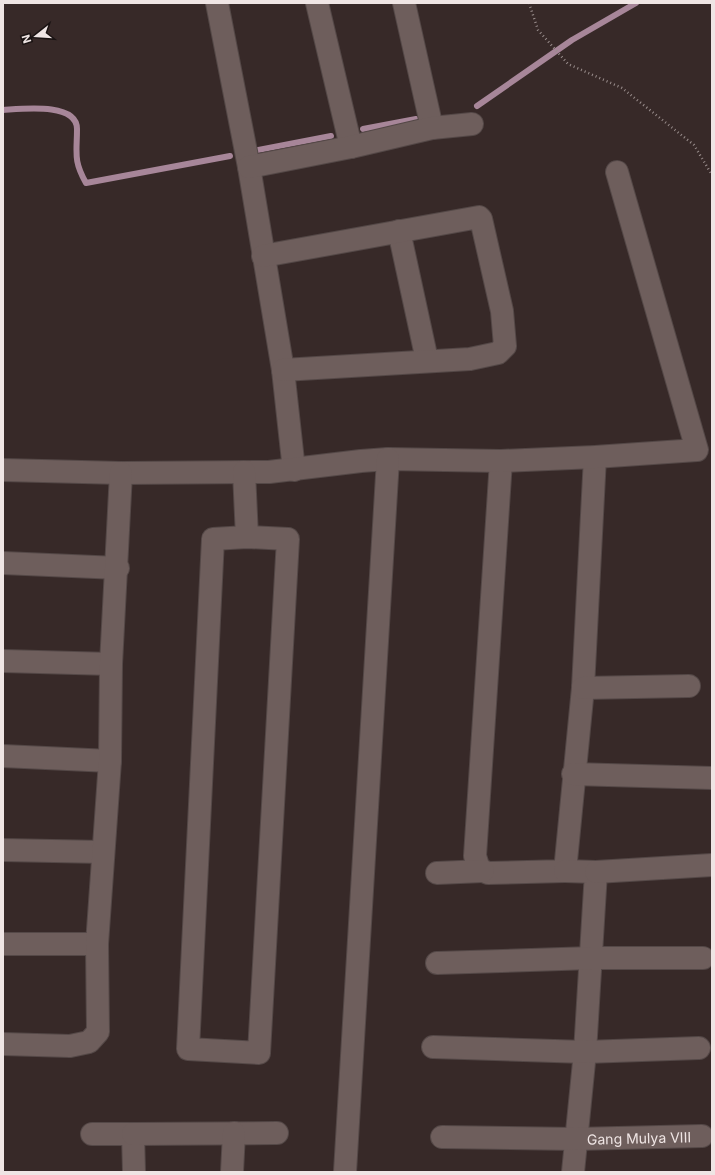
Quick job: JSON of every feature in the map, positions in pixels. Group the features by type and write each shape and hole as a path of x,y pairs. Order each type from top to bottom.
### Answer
{"street":[{"path":"217,3 249,167 283,370 294,470"},
{"path":"317,3 351,147"},
{"path":"404,3 432,128"},
{"path":"249,167 351,147 432,128 472,124"},
{"path":"3,467 121,473 244,472 294,470 388,459 501,461 595,457 697,450 617,172"},
{"path":"263,256 476,217 481,219 502,311 505,346 498,353 470,359 427,360 283,370"},
{"path":"399,231 427,360"},
{"path":"565,871 584,688 595,457"},
{"path":"345,1172 388,459"},
{"path":"501,461 475,856 479,870 488,873 565,871 596,872 712,865"},
{"path":"244,472 247,537"},
{"path":"3,1044 70,1046 89,1042 98,1032 97,944 110,761 111,664 118,568 121,473"},
{"path":"247,537 288,539 259,1053 188,1049 213,539 247,537"},
{"path":"3,563 118,568"},
{"path":"3,661 111,664"},
{"path":"584,688 689,686"},
{"path":"3,756 110,761"},
{"path":"574,774 712,778"},
{"path":"3,850 103,852"},
{"path":"437,873 483,871"},
{"path":"573,1172 585,1052 592,958 596,872"},
{"path":"3,944 97,944"},
{"path":"436,963 592,958 703,958"},
{"path":"433,1047 585,1052 699,1048"},
{"path":"232,1172 234,1133"},
{"path":"92,1134 277,1133"},
{"path":"133,1134 134,1172"},
{"name":"Gang Mulya VIII","path":"442,1137 576,1139 702,1136"}],"path":[{"path":"529,3 538,30 568,64 622,88 694,145 712,175"}],"waterway":[{"path":"477,106 572,40 636,3"},
{"path":"3,110 34,108 47,109 68,114 75,120 77,129 77,162 86,183 230,156"},
{"path":"363,129 416,119"},
{"path":"253,151 331,136"}]}
